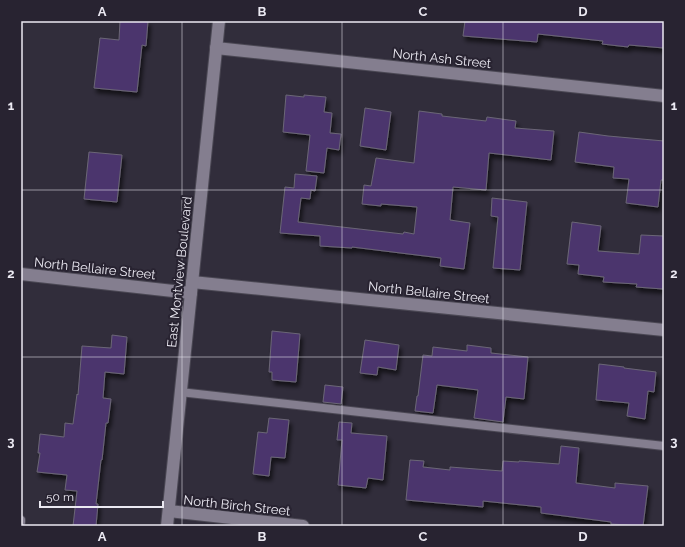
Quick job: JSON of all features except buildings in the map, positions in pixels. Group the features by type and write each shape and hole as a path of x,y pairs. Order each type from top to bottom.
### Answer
{"street":[{"name":"East Montview Boulevard","path":"167,526 219,21"},
{"name":"North Ash Street","path":"216,48 664,96"},
{"name":"North Bellaire Street","path":"21,274 191,287 664,330"},
{"name":"North Birch Street","path":"169,512 303,526"}],"lane":[{"path":"180,392 664,446"}]}
